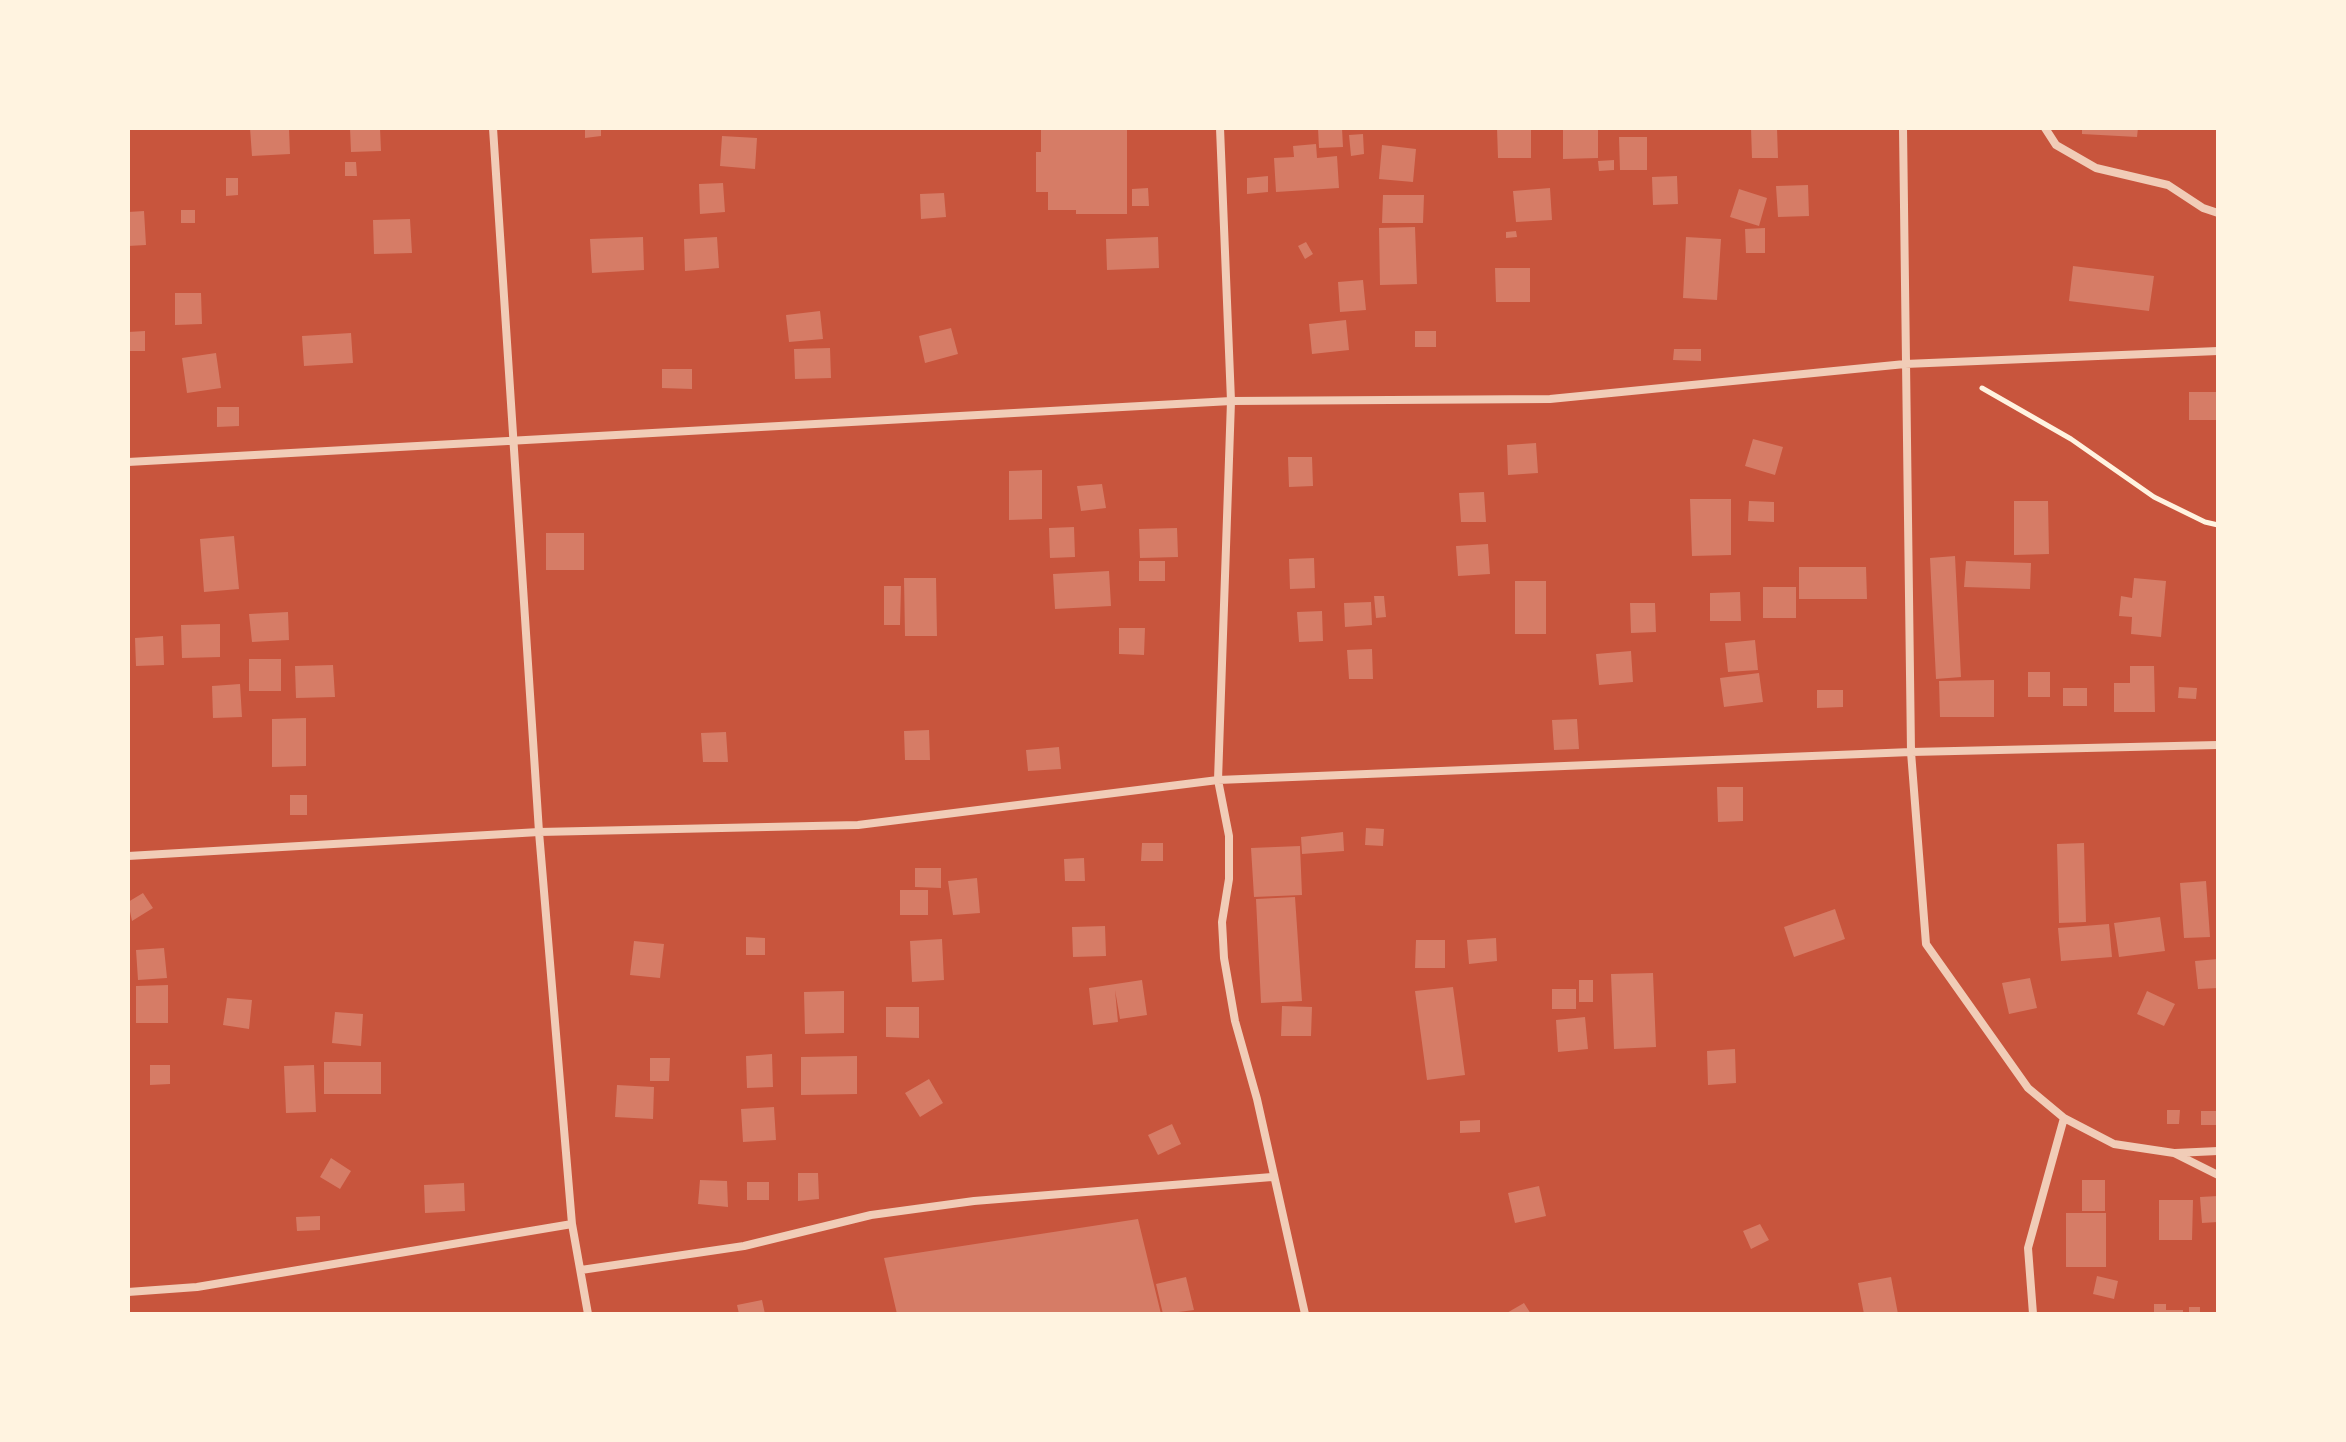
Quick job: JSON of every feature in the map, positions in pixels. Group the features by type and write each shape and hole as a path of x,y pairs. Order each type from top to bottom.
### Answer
{"street":[{"path":"493,128 539,832 572,1224 588,1314"},
{"path":"1220,128 1231,401 1218,780 1229,836 1229,879 1222,922 1224,958 1305,1314"},
{"path":"1903,128 1911,752 1926,944 2028,1088 2064,1118 2114,1144 2174,1153 2218,1151"},
{"path":"2045,128 2056,145 2096,168 2168,185 2203,208 2218,213"},
{"path":"128,462 515,438 1231,401 1550,399 1905,364 2218,351"},
{"path":"128,856 539,832 858,825 1218,780 1911,752 2218,745"},
{"path":"2033,1314 2028,1248 2064,1118"},
{"path":"2174,1153 2218,1175"},
{"path":"581,1270 744,1246 871,1215 915,1209 1272,1177"},
{"path":"128,1292 197,1287 572,1224"}],"path":[{"path":"1951,362 1989,393 2071,439 2154,497 2205,522 2218,525"}],"building":[{"path":"250,128 289,128 290,154 252,156"},
{"path":"350,128 380,128 381,151 351,152"},
{"path":"585,128 601,128 601,136 585,138"},
{"path":"1041,128 1127,128 1127,214 1076,214 1076,210 1048,210 1048,192 1036,192 1036,152 1041,152"},
{"path":"1318,128 1342,128 1343,147 1319,148"},
{"path":"1497,128 1531,128 1531,158 1498,158"},
{"path":"1751,128 1777,128 1778,158 1752,158"},
{"path":"2082,128 2138,128 2137,137 2082,134"},
{"path":"1563,129 1598,129 1598,158 1563,159"},
{"path":"1363,134 1364,154 1351,156 1349,135"},
{"path":"722,136 757,138 755,169 720,166"},
{"path":"1619,137 1647,137 1647,170 1620,170"},
{"path":"1316,144 1317,158 1337,156 1339,188 1276,192 1274,158 1294,157 1293,146"},
{"path":"1382,145 1416,149 1413,182 1379,179"},
{"path":"1614,160 1614,170 1599,171 1598,161"},
{"path":"345,162 356,162 357,176 345,176"},
{"path":"1268,176 1268,192 1247,194 1247,178"},
{"path":"1677,176 1678,204 1653,205 1652,177"},
{"path":"226,178 238,178 238,195 226,196"},
{"path":"723,183 725,212 700,214 699,184"},
{"path":"1808,185 1809,216 1778,217 1776,186"},
{"path":"1148,188 1149,206 1132,206 1132,189"},
{"path":"1550,188 1552,220 1516,222 1513,191"},
{"path":"1739,189 1767,198 1759,226 1730,217"},
{"path":"944,193 946,217 921,219 920,194"},
{"path":"1383,195 1424,195 1423,223 1382,223"},
{"path":"181,210 195,210 195,223 181,223"},
{"path":"144,211 146,245 128,246 128,212"},
{"path":"410,219 412,253 374,254 373,220"},
{"path":"1415,227 1417,284 1380,285 1379,228"},
{"path":"1765,228 1765,253 1746,253 1745,229"},
{"path":"1516,231 1517,237 1506,238 1506,232"},
{"path":"643,237 644,270 592,273 590,239"},
{"path":"717,237 719,268 685,271 684,239"},
{"path":"1158,237 1159,268 1107,270 1106,239"},
{"path":"1686,237 1721,239 1717,300 1683,298"},
{"path":"1306,242 1313,254 1305,259 1298,246"},
{"path":"2073,266 2154,276 2149,311 2069,301"},
{"path":"1495,268 1530,268 1530,302 1496,302"},
{"path":"1363,280 1366,310 1340,312 1338,282"},
{"path":"175,293 201,293 202,324 175,325"},
{"path":"820,311 823,339 789,342 786,315"},
{"path":"1346,320 1349,350 1312,354 1309,324"},
{"path":"951,328 958,354 925,363 919,336"},
{"path":"145,331 145,351 128,351 128,332"},
{"path":"1415,331 1436,331 1436,347 1415,347"},
{"path":"351,333 353,363 304,366 302,336"},
{"path":"830,348 831,378 795,379 794,349"},
{"path":"1674,349 1701,349 1701,361 1673,360"},
{"path":"216,353 221,388 187,393 182,358"},
{"path":"662,369 692,369 692,389 662,388"},
{"path":"2189,392 2218,392 2218,420 2189,420"},
{"path":"217,407 239,407 239,426 217,427"},
{"path":"1753,439 1783,447 1775,475 1745,466"},
{"path":"1536,443 1538,473 1508,475 1507,445"},
{"path":"1288,457 1312,457 1313,486 1289,487"},
{"path":"1042,470 1042,519 1009,520 1009,471"},
{"path":"1102,484 1106,508 1081,511 1077,486"},
{"path":"1484,492 1486,522 1461,522 1459,493"},
{"path":"1690,499 1731,499 1731,555 1692,556"},
{"path":"1749,501 1774,502 1774,522 1748,521"},
{"path":"2014,501 2048,501 2049,554 2014,555"},
{"path":"1074,527 1075,557 1050,558 1049,528"},
{"path":"1177,528 1178,557 1140,558 1139,529"},
{"path":"546,533 584,533 584,570 546,570"},
{"path":"234,536 239,589 204,592 200,539"},
{"path":"1488,544 1490,574 1458,576 1456,546"},
{"path":"1955,556 1961,677 1936,679 1930,558"},
{"path":"1314,558 1315,588 1290,589 1289,559"},
{"path":"1139,561 1165,561 1165,581 1139,581"},
{"path":"1966,561 2031,563 2030,589 1964,587"},
{"path":"1799,567 1866,567 1867,599 1799,599"},
{"path":"1109,571 1111,606 1055,609 1053,574"},
{"path":"904,578 936,578 937,636 905,636"},
{"path":"2134,578 2166,581 2161,637 2131,634 2132,617 2119,616 2121,596 2132,598"},
{"path":"1515,581 1546,581 1546,634 1515,634"},
{"path":"884,586 901,586 900,625 884,625"},
{"path":"1763,587 1796,587 1796,618 1763,618"},
{"path":"1740,592 1741,621 1710,621 1710,593"},
{"path":"1374,596 1384,596 1386,617 1376,618"},
{"path":"1371,602 1372,625 1345,627 1344,603"},
{"path":"1630,603 1655,603 1656,632 1631,633"},
{"path":"1322,611 1323,641 1299,642 1297,612"},
{"path":"288,612 289,640 252,642 249,614"},
{"path":"220,624 220,657 182,658 181,625"},
{"path":"1119,628 1145,628 1144,655 1119,654"},
{"path":"163,636 164,665 136,666 135,638"},
{"path":"1755,640 1758,670 1728,672 1725,643"},
{"path":"1372,649 1373,679 1349,679 1347,650"},
{"path":"1631,651 1633,682 1599,685 1596,654"},
{"path":"249,659 281,659 281,691 249,691"},
{"path":"333,665 335,697 296,698 295,666"},
{"path":"2130,666 2154,666 2155,712 2114,712 2114,683 2130,683"},
{"path":"2028,672 2050,672 2050,697 2028,697"},
{"path":"1759,673 1763,702 1724,707 1720,678"},
{"path":"1994,680 1994,717 1940,717 1939,681"},
{"path":"240,684 242,717 213,718 212,686"},
{"path":"2179,687 2197,688 2196,699 2178,698"},
{"path":"2063,688 2087,688 2087,706 2063,706"},
{"path":"1817,690 1843,690 1843,707 1817,708"},
{"path":"306,718 306,766 272,767 272,719"},
{"path":"1577,719 1579,749 1554,750 1552,720"},
{"path":"929,730 930,760 905,760 904,731"},
{"path":"726,732 728,762 703,762 701,733"},
{"path":"1059,747 1061,769 1028,771 1026,750"},
{"path":"1717,787 1743,787 1743,821 1718,822"},
{"path":"290,795 307,795 307,815 290,815"},
{"path":"1366,828 1384,829 1383,846 1365,845"},
{"path":"1343,832 1344,851 1302,854 1301,837"},
{"path":"1142,843 1163,843 1163,861 1141,861"},
{"path":"2084,843 2086,922 2059,923 2057,844"},
{"path":"1300,846 1302,895 1254,897 1251,848"},
{"path":"1084,858 1085,881 1065,881 1064,859"},
{"path":"915,868 941,868 941,888 915,887"},
{"path":"977,878 980,913 953,915 948,881"},
{"path":"2206,881 2210,937 2184,938 2180,883"},
{"path":"900,890 928,890 928,915 900,915"},
{"path":"143,893 153,908 132,921 128,902"},
{"path":"1295,897 1302,1001 1261,1003 1256,899"},
{"path":"1835,909 1845,939 1794,957 1784,927"},
{"path":"2160,917 2165,951 2119,957 2114,923"},
{"path":"2109,924 2112,957 2061,961 2058,928"},
{"path":"1105,926 1106,956 1073,957 1072,927"},
{"path":"746,937 765,938 765,955 746,955"},
{"path":"1496,938 1497,961 1469,964 1467,940"},
{"path":"942,939 944,980 912,982 910,941"},
{"path":"1416,940 1445,940 1445,968 1415,968"},
{"path":"634,941 664,944 660,978 630,975"},
{"path":"164,948 167,978 138,980 136,950"},
{"path":"2218,959 2218,988 2198,989 2195,961"},
{"path":"1653,973 1656,1047 1614,1049 1611,974"},
{"path":"2030,978 2037,1008 2009,1014 2002,983"},
{"path":"1142,980 1147,1015 1120,1019 1115,990 1118,1022 1093,1025 1089,988"},
{"path":"1579,980 1593,980 1593,1002 1579,1002"},
{"path":"168,985 168,1023 136,1023 136,986"},
{"path":"1453,987 1465,1075 1427,1080 1415,991"},
{"path":"1552,989 1576,989 1576,1009 1552,1009"},
{"path":"844,991 844,1033 805,1034 804,992"},
{"path":"2147,991 2175,1004 2164,1026 2137,1014"},
{"path":"227,998 252,1000 249,1029 223,1025"},
{"path":"1282,1006 1312,1007 1311,1036 1281,1036"},
{"path":"886,1007 919,1007 919,1038 886,1037"},
{"path":"335,1012 363,1014 361,1046 332,1043"},
{"path":"1585,1017 1588,1049 1558,1052 1556,1020"},
{"path":"1735,1049 1736,1083 1708,1085 1707,1051"},
{"path":"772,1054 773,1087 747,1088 746,1056"},
{"path":"857,1056 857,1094 801,1095 801,1057"},
{"path":"650,1058 670,1058 669,1081 650,1081"},
{"path":"324,1062 381,1062 381,1094 324,1094"},
{"path":"150,1065 170,1065 170,1084 150,1085"},
{"path":"314,1065 316,1112 286,1113 284,1066"},
{"path":"929,1079 943,1103 920,1117 905,1093"},
{"path":"617,1085 654,1087 653,1119 615,1117"},
{"path":"774,1107 776,1140 743,1142 741,1109"},
{"path":"2167,1110 2180,1110 2179,1124 2167,1124"},
{"path":"2201,1111 2218,1111 2218,1125 2201,1125"},
{"path":"1480,1120 1480,1132 1460,1133 1460,1121"},
{"path":"1172,1124 1181,1144 1158,1155 1148,1135"},
{"path":"331,1158 351,1171 340,1189 320,1177"},
{"path":"798,1173 818,1173 819,1199 798,1201"},
{"path":"700,1180 727,1181 728,1207 698,1204"},
{"path":"2082,1180 2105,1180 2105,1211 2082,1211"},
{"path":"747,1182 769,1182 769,1200 747,1200"},
{"path":"464,1183 465,1211 425,1213 424,1185"},
{"path":"1539,1186 1546,1216 1515,1223 1508,1193"},
{"path":"2218,1196 2218,1222 2202,1223 2200,1197"},
{"path":"2159,1200 2193,1200 2192,1240 2159,1240"},
{"path":"2066,1213 2106,1213 2106,1267 2066,1267"},
{"path":"320,1216 320,1230 297,1231 296,1217"},
{"path":"1138,1219 1161,1314 897,1314 884,1258"},
{"path":"1760,1224 1769,1240 1751,1249 1743,1231"},
{"path":"2097,1276 2118,1281 2114,1299 2093,1294"},
{"path":"1186,1277 1194,1310 1163,1314 1156,1284"},
{"path":"1891,1277 1898,1314 1864,1314 1858,1283"},
{"path":"762,1300 765,1314 739,1314 737,1305"},
{"path":"1524,1303 1531,1314 1505,1314"},
{"path":"2154,1304 2166,1304 2166,1310 2183,1310 2183,1314 2154,1314"},
{"path":"2189,1307 2200,1307 2200,1314 2189,1314"}]}
